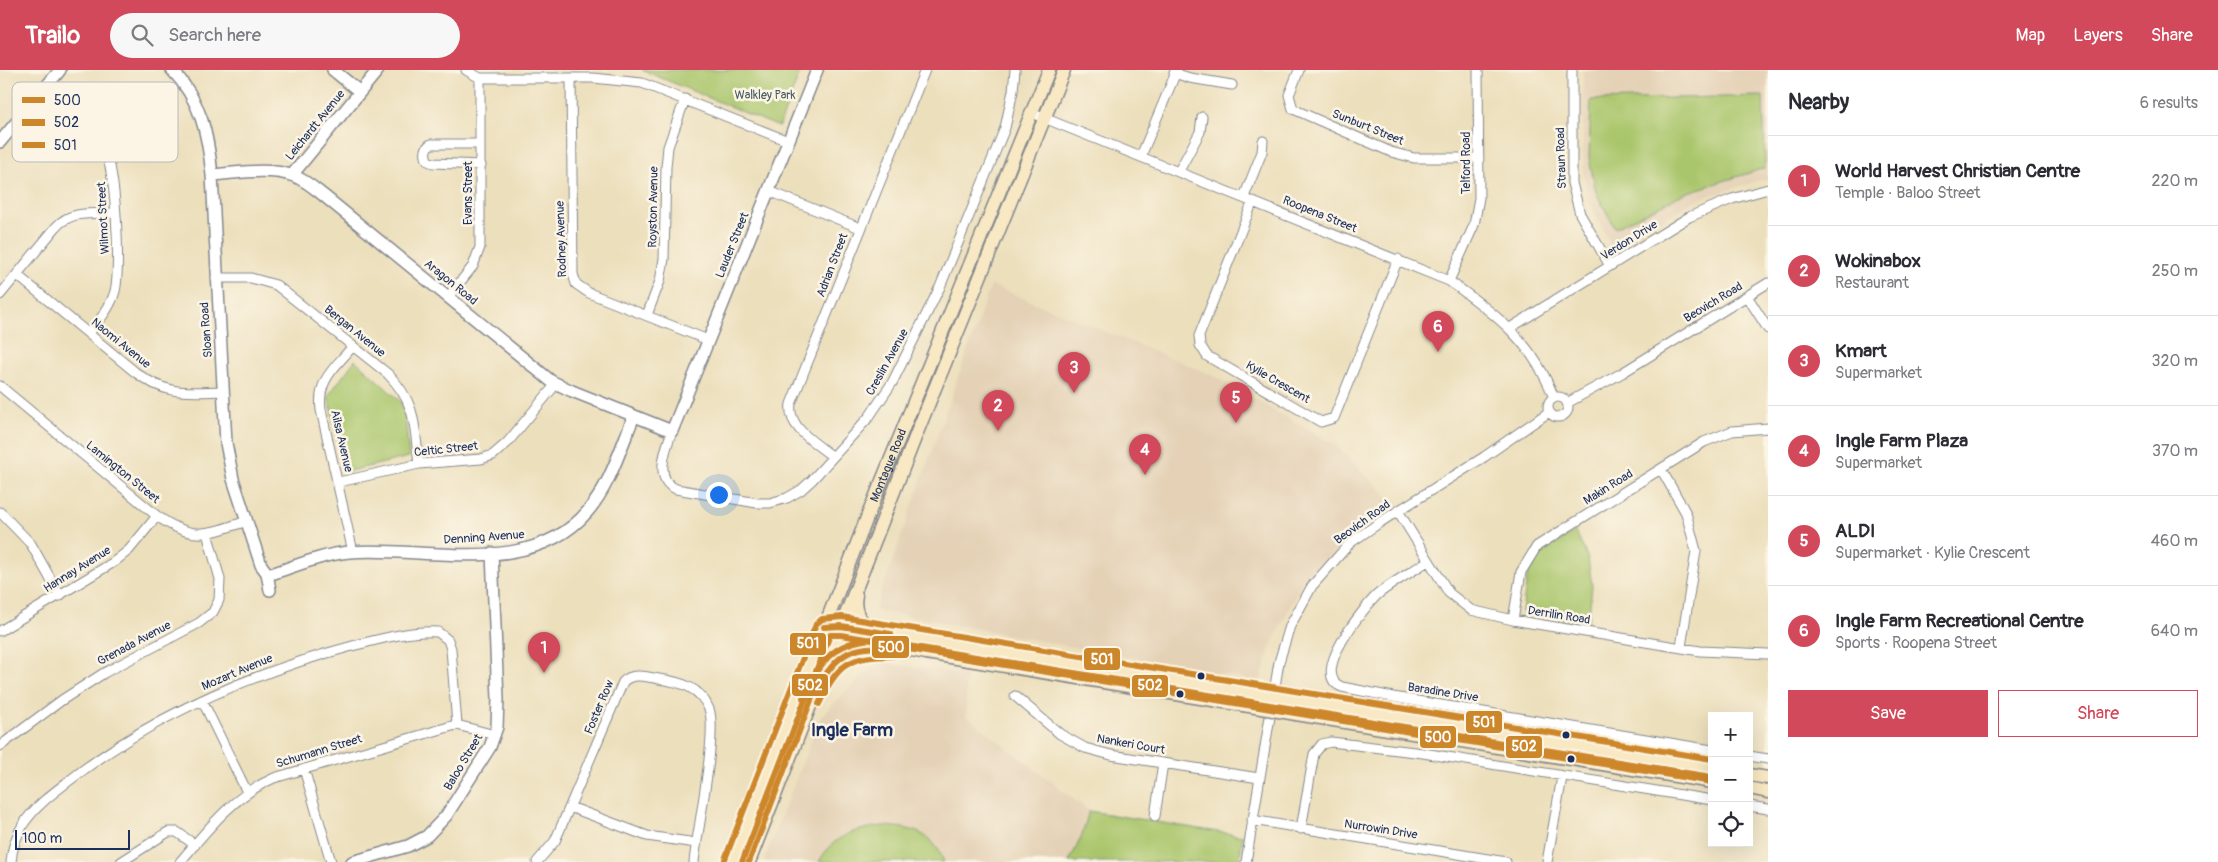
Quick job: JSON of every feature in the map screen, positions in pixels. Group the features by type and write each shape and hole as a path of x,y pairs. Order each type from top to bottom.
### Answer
{"main road":[{"name":"Montague Road","path":"733,862 824,627 1049,70"},
{"name":"Montague Road","path":"749,862 815,690 1064,70"},
{"path":"862,573 855,609 861,622 875,631"},
{"path":"824,627 896,647 1708,781"},
{"path":"839,630 875,631 1708,767"},
{"path":"815,690 831,666 847,652 864,647 896,647"},
{"path":"1753,775 1768,778"},
{"path":"1753,789 1768,792"}],"street":[{"path":"51,82 60,70"},
{"name":"Sloan Road","path":"172,70 189,91 203,117 208,139 212,175 216,278 228,455 261,566 267,573 270,590"},
{"path":"333,70 360,92"},
{"name":"Leichardt Avenue","path":"292,175 378,70"},
{"path":"466,70 480,78 571,78 630,81 654,86 788,141"},
{"name":"Lauder Street","path":"672,431 817,70"},
{"name":"Adrian Street","path":"833,457 793,423 790,408 860,228 925,70"},
{"name":"Creslin Avenue","path":"672,431 663,469 664,478 669,486 684,491 750,502 770,503 792,496 812,480 869,417 892,383 940,287 1005,128 1016,70"},
{"name":"Sunburt Street","path":"1299,70 1288,94 1293,110 1391,152 1414,158 1479,158"},
{"name":"Telford Road","path":"1449,281 1474,226 1480,198 1478,70"},
{"name":"Straun Road","path":"1572,70 1572,184 1580,214 1610,266"},
{"path":"1142,156 1175,72 1190,78 1232,85"},
{"name":"Evans Street","path":"448,297 473,266 479,251 481,165 480,78"},
{"name":"Rodney Avenue","path":"571,78 574,280 584,291 708,340"},
{"name":"Royston Avenue","path":"647,315 660,281 664,259 668,152 673,130 686,99"},
{"name":"Roopena Street","path":"1031,113 1449,281 1490,309 1510,328 1533,359 1554,398"},
{"path":"1179,172 1200,132 1202,117"},
{"path":"0,142 12,128"},
{"path":"1244,197 1262,152 1263,141"},
{"path":"480,144 431,144 426,149 425,156 428,161 433,163 481,165"},
{"name":"Wilmot Street","path":"89,333 106,310 117,283 115,213 112,172 108,162"},
{"name":"Aragon Road","path":"212,175 269,172 292,175 323,195 556,384 672,431"},
{"name":"Verdon Drive","path":"1510,328 1700,211 1732,198 1768,189"},
{"path":"769,191 860,228"},
{"name":"Kylie Crescent","path":"1253,201 1199,336 1200,346 1207,356 1321,422 1334,418 1398,259"},
{"path":"0,295 56,227 66,218 74,215 115,213"},
{"name":"Naomi Avenue","path":"17,275 147,381 162,388 186,392 223,391"},
{"name":"Bergan Avenue","path":"216,278 251,278 276,285 388,374 406,395 411,408 419,464"},
{"name":"Beovich Road","path":"1567,403 1615,377 1768,283"},
{"path":"1747,296 1768,329"},
{"name":"Ailsa Avenue","path":"353,346 328,376 320,390 321,410 339,482 353,552"},
{"name":"Celtic Street","path":"339,482 419,464 481,458 496,453 515,435 556,384"},
{"name":"Lamington Street","path":"0,386 157,516 183,532 207,533 247,521"},
{"path":"1554,398 1562,398 1567,403 1567,412 1561,417 1554,416 1549,412 1549,404 1554,398"},
{"name":"Beovich Road","path":"1246,862 1279,662 1288,633 1300,606 1322,573 1350,543 1484,457 1549,412"},
{"name":"Denning Avenue","path":"267,573 274,573 328,556 353,552 492,553 519,551 542,544 555,538 579,521 601,492 634,416"},
{"name":"Makin Road","path":"1513,620 1521,572 1537,546 1704,442 1732,432 1768,428"},
{"path":"1661,469 1686,513 1696,551 1681,647"},
{"name":"Derrilin Road","path":"1398,511 1449,593 1459,603 1478,613 1720,653 1768,654"},
{"path":"0,512 30,544 60,596"},
{"name":"Hannay Avenue","path":"0,631 104,569 123,555 157,516"},
{"name":"Grenada Avenue","path":"0,746 62,700 104,673 199,623 213,612 219,600 220,579 207,533"},
{"name":"Baloo Street","path":"352,862 388,857 422,839 440,824 479,767 495,735 498,698 492,553"},
{"name":"Baradine Drive","path":"1428,561 1378,595 1354,621 1338,649 1332,665 1331,676 1335,683 1393,697 1708,749"},
{"name":"Mozart Avenue","path":"11,862 20,830 40,804 115,748 139,733 202,700 299,660 387,638 438,632 448,640 451,649 457,725"},
{"name":"Foster Row","path":"537,862 555,841 625,679 637,676 677,681 687,685 697,692 706,703 711,717 708,756 694,862"},
{"name":"Nankeri Court","path":"1016,696 1060,734 1081,747 1111,755 1259,778"},
{"path":"202,700 247,792"},
{"path":"457,725 495,735"},
{"name":"Schumann Street","path":"180,862 221,814 247,792 274,778 457,725"},
{"path":"1301,829 1314,754 1319,747 1327,743 1399,750 1708,799"},
{"path":"1753,757 1768,759"},
{"path":"1155,816 1163,763"},
{"path":"304,769 331,862"},
{"path":"1547,862 1562,777"},
{"path":"570,807 647,836 696,843"},
{"path":"1753,807 1768,809"},
{"name":"Nurrowin Drive","path":"1252,820 1500,862"},
{"path":"121,862 168,832 177,832 195,845"}],"shaded area":[{"path":"1583,70 1768,70 1768,178 1696,200 1613,249 1589,202 1583,170"},
{"path":"991,285 1212,375 1337,446 1396,505 1306,574 1271,645 1260,682 875,610"},
{"path":"877,662 966,674 966,716 1089,811 1081,838 1069,862 763,862 821,716"}],"green space":[{"name":"Walkley Park","path":"642,70 801,70 779,127"},
{"path":"1763,96 1765,168 1685,193 1615,228 1596,193 1589,158 1591,100"},
{"path":"355,360 400,401 405,415 409,457 345,472 328,396"},
{"path":"1575,531 1588,558 1592,586 1588,624 1522,612 1528,572 1537,557"},
{"path":"1089,811 1243,836 1239,862 1069,862 1081,838"},
{"path":"884,826 913,830 928,838 934,844 944,862 819,862 831,845 846,835 864,829"}],"transit line":[{"name":"501","path":"725,859 816,624 822,619 842,617 1708,758"},
{"name":"500","path":"824,627 841,626 891,634"},
{"name":"502","path":"742,862 830,635 841,635 1708,777"},
{"name":"501","path":"803,698 819,668 837,650 861,640 894,638"},
{"name":"500","path":"749,862 815,690 839,659 856,650 867,648 896,647 1708,781"},
{"name":"502","path":"819,704 832,679 847,665 856,660 866,658 894,656"}],"place":[{"name":"Ingle Farm Recreational Centre","path":"1438,352"},
{"name":"Kmart","path":"1074,393"},
{"name":"ALDI","path":"1236,423"},
{"name":"Wokinabox","path":"998,431"},
{"name":"Ingle Farm Plaza","path":"1145,475"},
{"name":"World Harvest Christian Centre","path":"544,673"}],"district":[{"name":"Ingle Farm","path":"852,730"}]}
